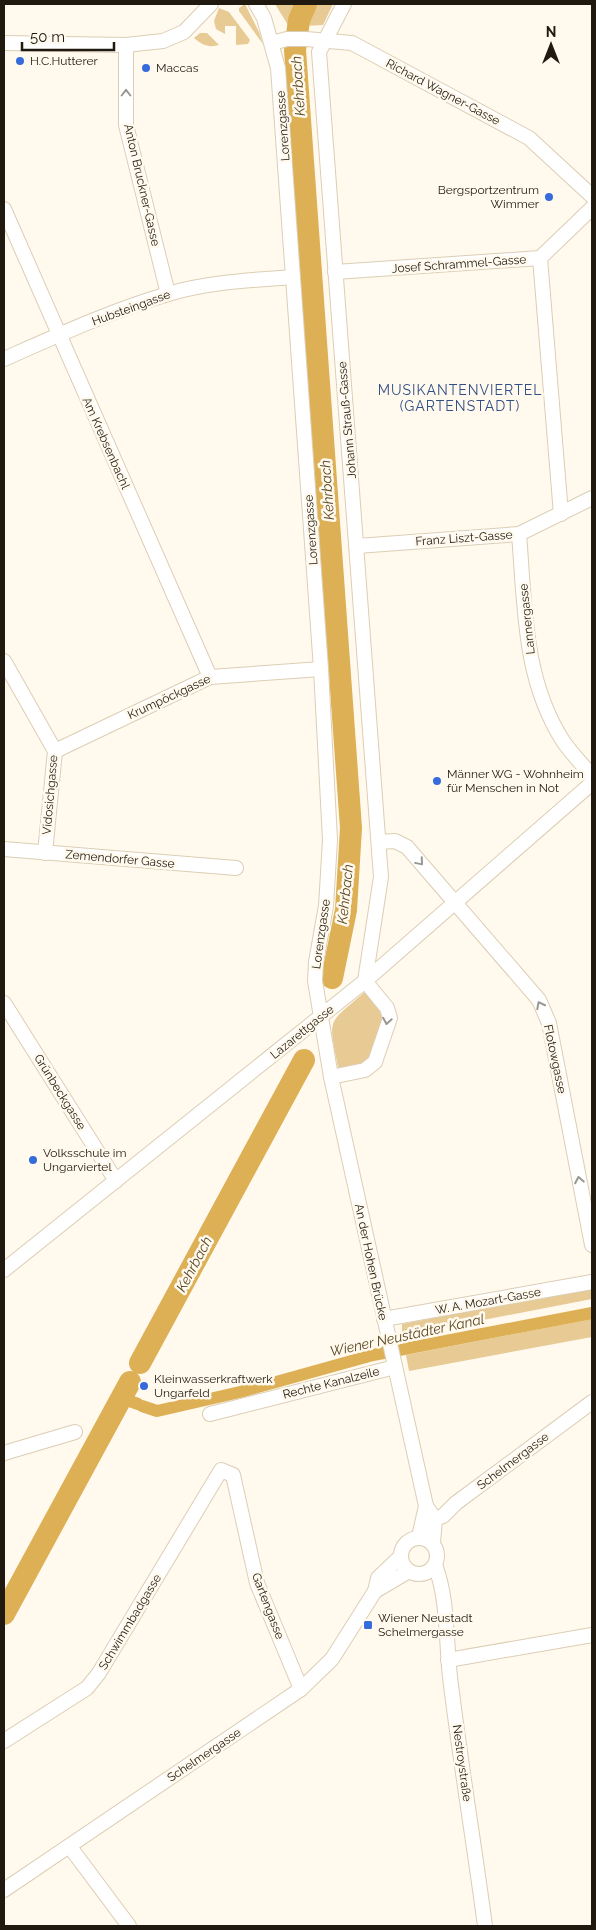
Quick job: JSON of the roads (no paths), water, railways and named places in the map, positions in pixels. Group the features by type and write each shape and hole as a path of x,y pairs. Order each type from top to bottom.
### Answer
{"street":[{"path":"4,43 126,45 163,41 184,32 211,4"},
{"name":"Lorenzgasse","path":"256,4 264,18 278,68 321,669 330,840 326,906 316,962 315,982 320,1017"},
{"name":"Johann Strauß-Gasse","path":"344,4 319,52 379,842 380,892 365,981"},
{"name":"Richard Wagner-Gasse","path":"272,43 287,39 352,43 529,138 592,196"},
{"name":"Anton Bruckner-Gasse","path":"126,45 126,125 168,294"},
{"name":"Josef Schrammel-Gasse","path":"335,272 540,258 592,208"},
{"name":"Am Krebsenbachl","path":"4,209 210,677"},
{"path":"540,258 561,514"},
{"name":"Hubsteingasse","path":"4,359 58,335 168,294 230,282 293,277"},
{"name":"Franz Liszt-Gasse","path":"357,546 519,534 592,498"},
{"name":"Lannergasse","path":"519,534 528,650 541,699 563,742 591,786"},
{"name":"Vidosichgasse","path":"4,661 55,751 45,853"},
{"name":"Krumpöckgasse","path":"55,751 210,677 321,669"},
{"name":"Lazarettgasse","path":"4,1270 365,981 591,786"},
{"path":"379,842 395,842 407,847 455,903"},
{"name":"Zemendorfer Gasse","path":"4,849 236,868"},
{"name":"Flotowgasse","path":"455,903 539,1000 549,1023 592,1245"},
{"path":"331,1077 365,1070 375,1062 390,1018 387,1008 365,981"},
{"name":"Grünbeckgasse","path":"4,1003 116,1180"},
{"name":"An der Hohen Brücke","path":"320,1017 331,1077 426,1506 435,1519"},
{"name":"W. A. Mozart-Gasse","path":"385,1325 592,1282"},
{"name":"Rechte Kanalzeile","path":"210,1414 394,1365"},
{"name":"Schelmergasse","path":"435,1519 443,1516 456,1503 592,1402"},
{"path":"4,1453 75,1432"},
{"name":"Gartengasse","path":"221,1470 233,1475 257,1583 301,1689"},
{"name":"Schwimmbadgasse","path":"4,1740 87,1688 99,1674 221,1470"},
{"path":"426,1506 456,1503"},
{"name":"An der Hohen Brücke","path":"419,1537 426,1506"},
{"path":"433,1543 435,1519"},
{"path":"433,1543 426,1538 419,1537 405,1543 400,1557 408,1571 424,1574 442,1599"},
{"name":"Nestroystraße","path":"433,1543 438,1557 435,1564 443,1585 442,1599 448,1660 486,1926"},
{"name":"Schelmergasse","path":"4,1890 301,1689 332,1659 375,1591 378,1578 400,1557"},
{"path":"424,1574 435,1564"},
{"name":"Schelmergasse","path":"375,1591 408,1571"},
{"path":"448,1660 592,1635"},
{"path":"70,1846 129,1926"}],"waterway":[{"name":"Kehrbach","path":"306,4 299,20 295,50 351,828 346,910 332,978"},
{"name":"Kehrbach","path":"140,1363 304,1060"},
{"name":"Wiener Neustädter Kanal","path":"142,1406 157,1411 240,1392 373,1355 592,1313"},
{"name":"Kehrbach","path":"4,1614 130,1382"},
{"name":"Wiener Neustädter Kanal","path":"121,1398 138,1404"}],"place":[{"name":"H.C.Hutterer","path":"20,61"},
{"name":"Maccas","path":"146,68"},
{"name":"Bergsportzentrum Wimmer","path":"549,197"},
{"name":"Männer WG - Wohnheim für Menschen in Not","path":"437,781"},
{"name":"Volksschule im Ungarviertel","path":"33,1160"},
{"name":"Kleinwasserkraftwerk Ungarfeld","path":"144,1386"},
{"name":"Wiener Neustadt Schelmergasse","path":"368,1625"}],"district":[{"name":"MUSIKANTENVIERTEL (GARTENSTADT)","path":"460,398"}]}
